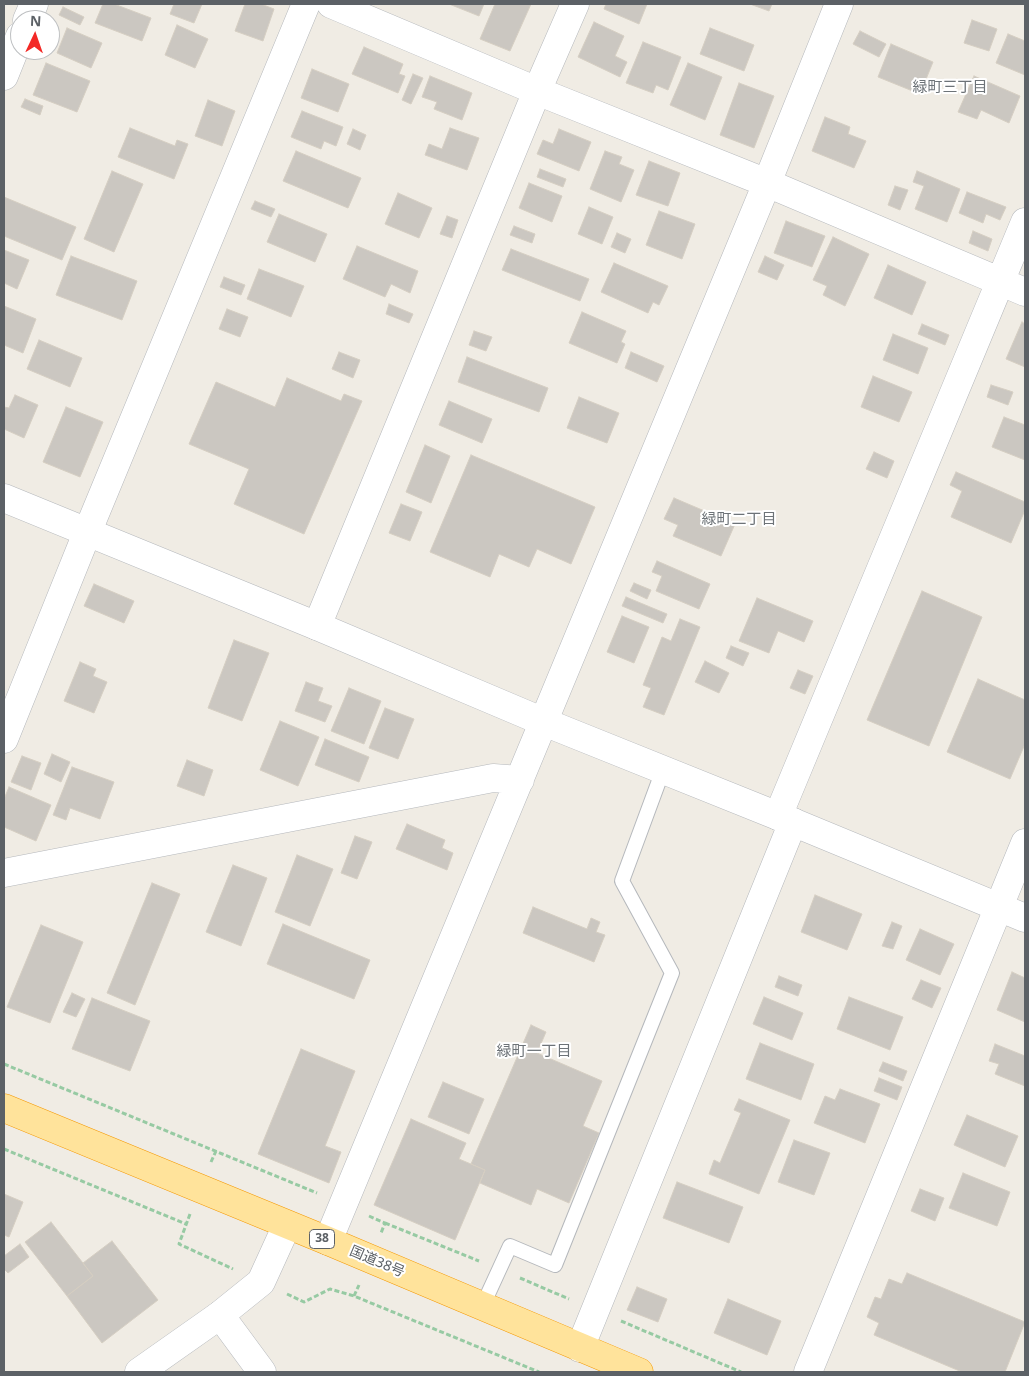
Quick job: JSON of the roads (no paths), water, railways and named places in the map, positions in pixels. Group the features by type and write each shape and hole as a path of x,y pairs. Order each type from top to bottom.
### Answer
{"highway":[{"name":"国道38号","path":"4,1108 640,1372"}],"street":[{"path":"4,739 87,533 306,4"},
{"path":"330,4 1013,286"},
{"path":"317,626 537,91 575,4"},
{"path":"328,1241 767,184 839,4"},
{"path":"4,76 10,60"},
{"path":"580,1348 785,819 1013,286 1025,222"},
{"path":"4,498 317,626 544,722 1025,918"},
{"path":"4,873 493,778 520,780"},
{"path":"808,1372 1025,843"},
{"path":"139,1372 261,1282 288,1225"},
{"path":"220,1314 262,1372"}],"lane":[{"path":"482,1307 510,1246 555,1265 672,973 622,881 663,770"}],"district":[{"name":"緑町三丁目","path":"950,88"},
{"name":"緑町二丁目","path":"739,520"},
{"name":"緑町一丁目","path":"534,1052"}]}
